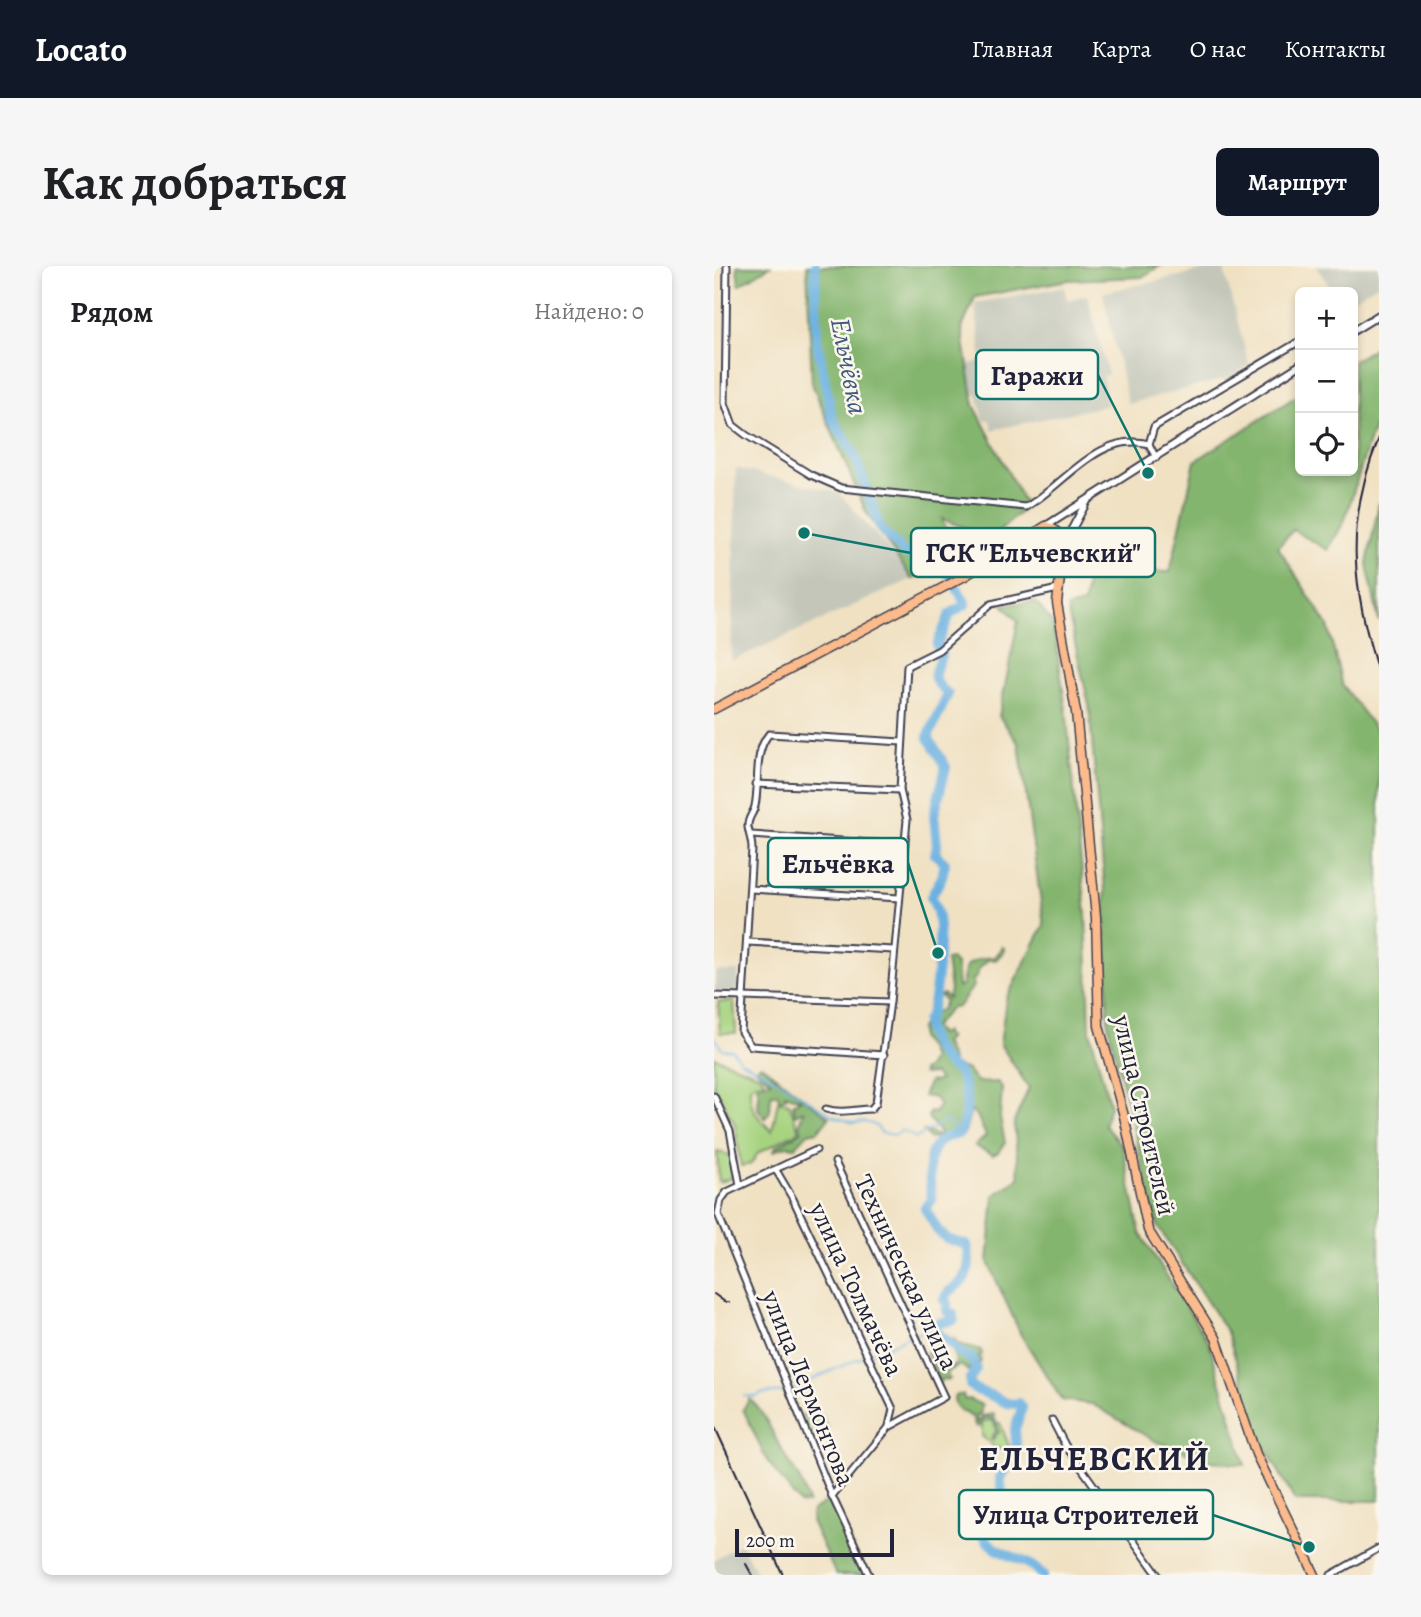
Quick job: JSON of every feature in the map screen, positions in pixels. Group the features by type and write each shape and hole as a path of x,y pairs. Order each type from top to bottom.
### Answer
{"main road":[{"path":"714,709 963,577 1046,526 1057,531 1064,544"},
{"name":"улица Строителей","path":"1064,544 1057,603 1076,712 1096,917 1100,1026 1124,1116 1148,1230 1216,1338 1256,1454 1315,1575"}],"street":[{"path":"727,266 725,403 733,425 831,486 1026,507 1044,497 1091,455 1112,446 1136,441 1149,444"},
{"path":"1358,328 1379,315"},
{"path":"1156,458 1149,444 1154,427 1295,344"},
{"path":"1046,526 1295,368"},
{"name":"улица Строителей","path":"1064,544 1087,501"},
{"path":"826,1109 840,1112 873,1107 884,1055 907,820 901,790 906,666 939,650 991,604 1059,589"},
{"path":"884,1055 751,1046 741,1032 750,889 751,835 748,828 749,817 755,807 755,783 763,741 769,734 902,742"},
{"path":"755,783 901,790"},
{"path":"751,835 904,845"},
{"path":"750,889 899,898"},
{"path":"747,942 894,950"},
{"path":"714,996 890,1002"},
{"path":"714,1096 730,1131 740,1185 816,1150"},
{"name":"Техническая улица","path":"835,1162 944,1397 889,1427"},
{"name":"улица Толмачёва","path":"776,1170 793,1199 893,1409 889,1427"},
{"name":"улица Лермонтова","path":"740,1185 724,1195 718,1214 832,1496 869,1575"},
{"path":"1052,1420 1065,1445 1158,1575"},
{"path":"832,1496 889,1427"},
{"path":"1331,1575 1379,1548"}],"shaded area":[{"path":"1223,266 1249,365 1231,377 1128,404 1103,293"},
{"path":"1316,266 1379,266 1379,283 1358,296 1358,287 1330,287"},
{"path":"1064,287 1067,300 1087,295 1108,374 1102,376 1108,405 992,430 990,420 984,420 977,394 973,394 966,365 982,361 975,303"},
{"path":"736,468 839,493 912,579 731,661"},
{"path":"715,971 739,971 737,993 715,992"},
{"path":"741,1544 758,1575 716,1575 714,1559"}],"green space":[{"path":"737,266 770,266 739,285"},
{"path":"807,266 1160,266 1142,277 1068,280 975,297 962,328 974,405 1026,507 992,538 942,519 962,566 912,579 866,512 812,384"},
{"path":"1379,345 1379,418 1371,435 1344,522 1328,550 1293,530 1278,547 1328,626 1342,685 1379,734 1379,1501 1295,1501 1261,1439 1227,1332 1157,1225 1108,1024 1105,890 1089,705 1067,608 1084,604 1088,570 1170,572 1195,461 1295,397 1295,476 1358,476 1358,358"},
{"path":"1379,503 1379,622 1367,564"},
{"path":"1036,602 1053,624 1066,709 1086,914 1090,1030 1110,1106 1104,1125 1122,1146 1140,1233 1209,1343 1245,1465 1211,1461 1155,1441 1092,1404 1062,1400 1021,1335 988,1262 994,1196 1019,1178 1014,1122 1029,1088 1000,1044 1006,999 1044,925 1019,744 999,716 1018,621 1003,605"},
{"path":"1003,947 1005,950 996,960 989,959 979,968 976,978 972,980 974,985 958,1007 951,1008 933,1027 939,1034 945,1032 949,1038 944,1043 954,1065 968,1070 977,1081 998,1082 1002,1087 1000,1118 1005,1143 1000,1151 993,1155 975,1146 986,1136 978,1117 971,1111 965,1132 929,1139 924,1131 938,1136 940,1133 928,1117 930,1112 934,1113 940,1105 935,1098 923,1096 930,1081 939,1080 934,1074 923,1075 922,1071 932,1059 928,1048 920,1039 920,1028 928,1015 941,1010 945,1001 940,996 943,994 948,998 950,990 946,960 951,959 956,964 958,987 962,986 968,965 979,959 995,957"},
{"path":"734,1001 736,1033 720,1033 718,1002"},
{"path":"714,1057 760,1075 765,1082 755,1083 750,1087 751,1101 759,1117 772,1131 778,1101 789,1103 799,1131 758,1153 751,1164 741,1166 735,1124 714,1086"},
{"path":"761,1065 829,1117 818,1131 808,1133 795,1147 786,1146 774,1151 802,1131 799,1126 803,1111 795,1115 793,1104 801,1099 785,1094 786,1097 780,1101 777,1093 771,1095 770,1111 765,1118 758,1109 757,1086 771,1081 756,1069"},
{"path":"717,1152 731,1155 732,1158 733,1177 721,1182 719,1181"},
{"path":"953,1338 958,1344 981,1350 981,1360 977,1371 970,1368 968,1371 961,1365 949,1371 947,1376 950,1379 940,1382 926,1352 929,1352 936,1364 947,1363 950,1367 956,1365 950,1345 955,1343"},
{"path":"956,1395 963,1395 965,1400 982,1405 980,1415 976,1415 977,1423 983,1416 994,1414 999,1432 992,1440 996,1431 993,1419 986,1417 978,1427 973,1418 956,1406"},
{"path":"750,1399 764,1416 797,1474 808,1503 800,1504 766,1459 743,1409"},
{"path":"812,1411 817,1418 822,1416 828,1429 810,1438 802,1415"},
{"path":"988,1420 1000,1423 1011,1451 995,1448 982,1436 982,1422"},
{"path":"828,1501 866,1575 836,1575 811,1521 812,1511"}],"waterway":[{"name":"Ельчёвка","path":"815,266 817,341 832,418 855,456 881,530 905,553 948,572 966,604 950,614 937,645 941,656 935,677 938,685 948,694 928,737 946,767 934,815 937,846 935,854 945,863 942,877 931,897 938,915 938,956 933,1003 926,1021 936,1051 959,1072 966,1095 966,1109 960,1133 943,1139 937,1144 930,1158 932,1200 925,1208 938,1231 947,1239 967,1245 969,1255 966,1276 948,1292 944,1300 947,1302 947,1311 953,1314 951,1316 954,1320 938,1323 938,1334 962,1354 972,1358 976,1369 970,1379 972,1387 1007,1403 1018,1403 1022,1408 1015,1429 1017,1458 1000,1477 1003,1498 1001,1519 995,1524 986,1525 982,1529 984,1536 999,1550 1028,1563 1043,1575"},
{"path":"714,1036 722,1049 732,1050 741,1061 769,1075 833,1116 854,1123 875,1125 882,1133 896,1135 902,1130 916,1138 946,1121 951,1124 956,1134"},
{"path":"792,1390 915,1334 936,1328"},
{"path":"744,1396 756,1397 761,1394 787,1392"}],"railway":[{"path":"1379,438 1360,499 1356,528 1358,585 1379,675"},
{"path":"714,1294 729,1302"},
{"path":"714,1425 783,1575"},
{"path":"746,1564 752,1575"}],"place":[{"name":"Гаражи","path":"1148,473"},
{"name":"ГСК \"Ельчевский\"","path":"804,533"},
{"name":"Ельчёвка","path":"938,953"},
{"name":"Улица Строителей","path":"1309,1547"}],"district":[{"name":"ЕЛЬЧЕВСКИЙ","path":"1095,1458"}]}
